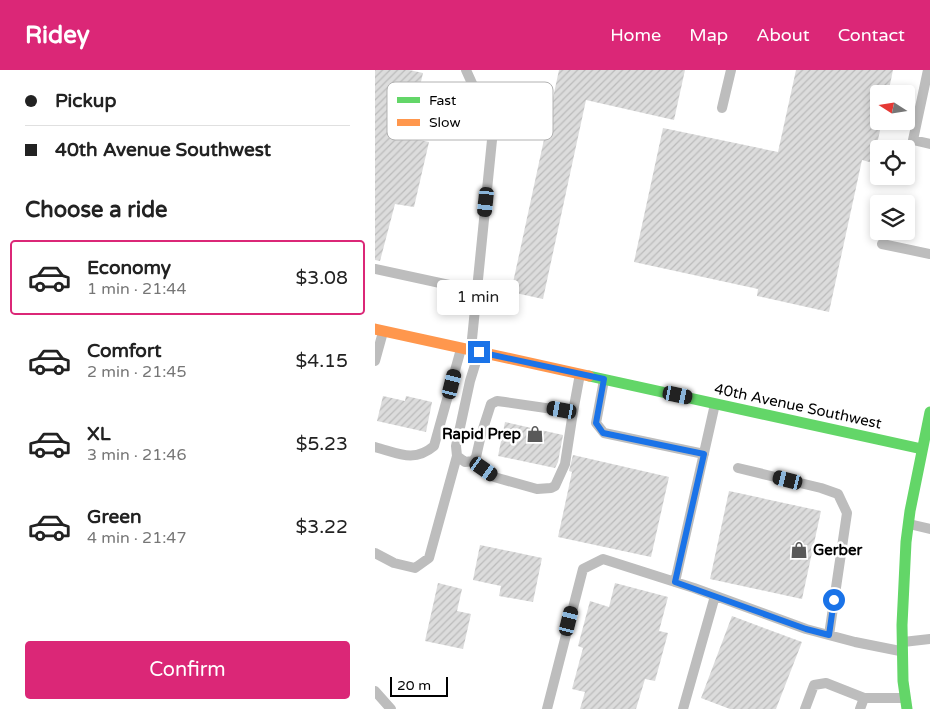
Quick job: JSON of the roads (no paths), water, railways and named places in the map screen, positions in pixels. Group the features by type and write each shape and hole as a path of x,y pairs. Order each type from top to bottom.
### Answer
{"street":[{"name":"40th Avenue Southwest","path":"379,330 922,448"},
{"path":"906,704 902,647 909,524 930,412"}],"lane":[{"path":"466,70 471,82"},
{"path":"722,108 731,70"},
{"path":"928,70 913,140 930,144"},
{"path":"375,553 394,563 415,568 429,558 457,456 456,446 467,395 492,140"},
{"path":"882,244 930,254"},
{"path":"375,269 477,291"},
{"path":"375,361 379,330"},
{"path":"375,447 413,457 428,451 434,446 471,350"},
{"path":"457,456 465,462 473,461 494,476 537,490 555,486 565,464 581,374"},
{"path":"604,379 596,423 603,433 704,454"},
{"path":"473,461 476,457 491,404 497,401 573,412"},
{"path":"675,582 715,403"},
{"path":"738,468 821,488 838,494 847,514 829,635"},
{"path":"909,524 930,529"},
{"path":"547,709 583,569 603,559 675,582 806,629 855,642 902,647 930,639"},
{"path":"683,709 715,596"},
{"path":"805,709 814,685 826,683 864,698 906,704"},
{"path":"375,691 391,709"},
{"path":"860,709 864,698"}],"place":[{"name":"Rapid Prep","path":"535,434"},
{"name":"Gerber","path":"799,550"}]}
